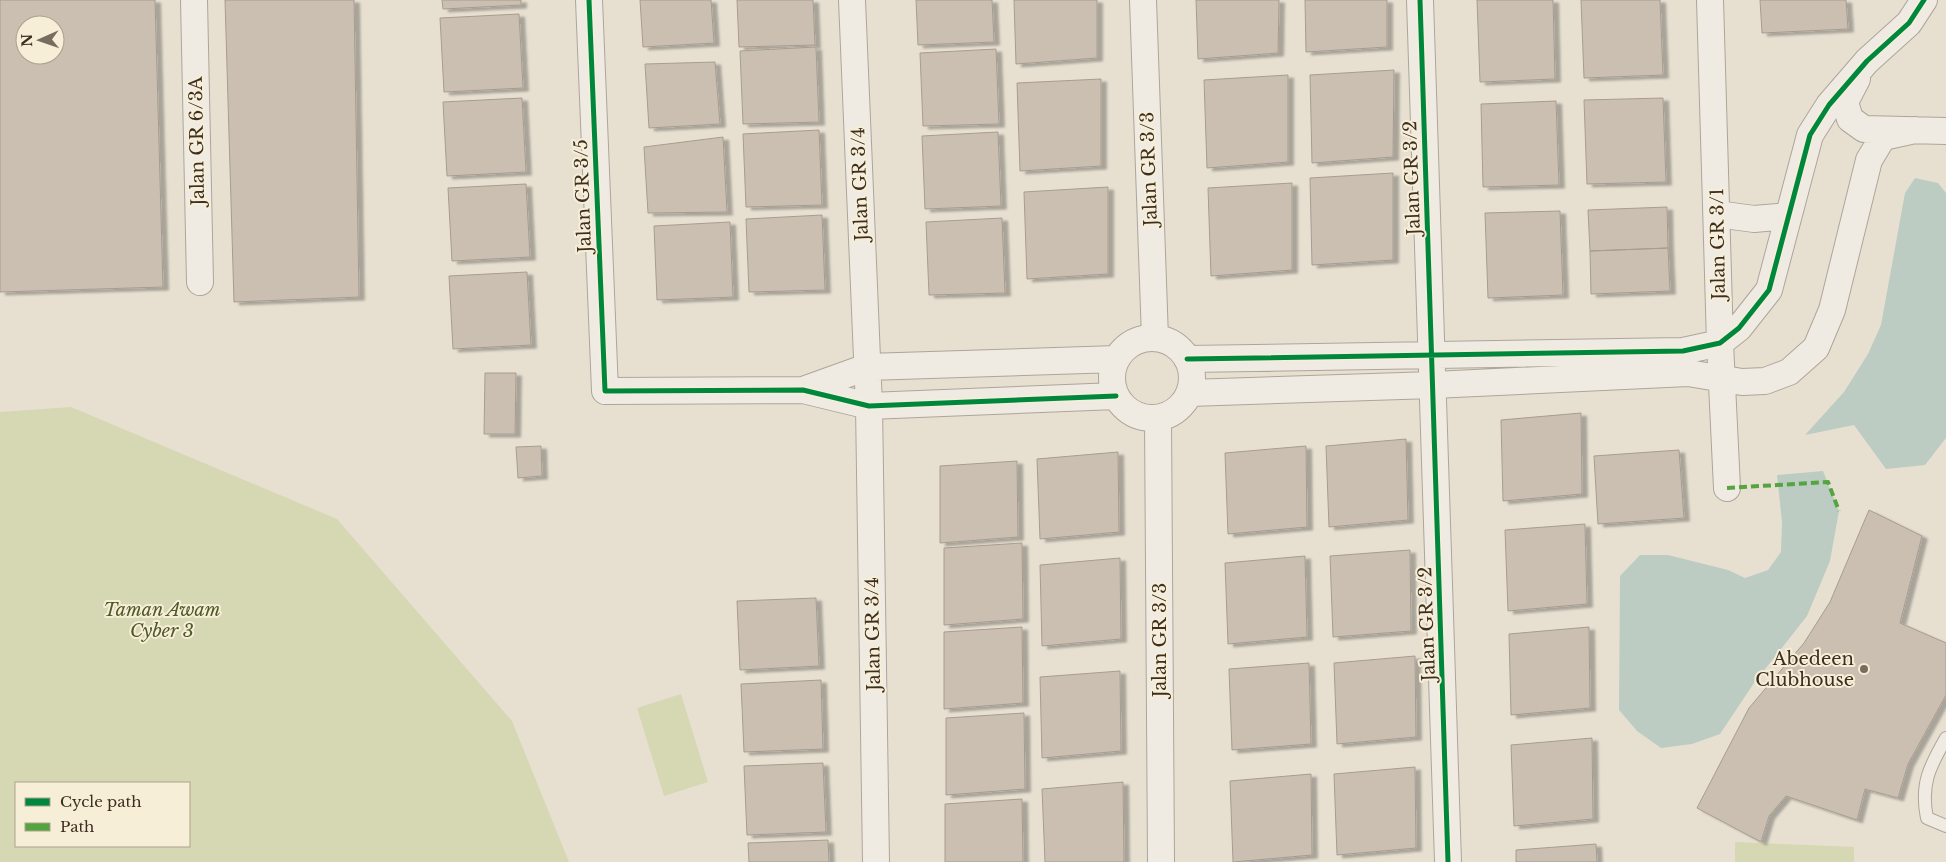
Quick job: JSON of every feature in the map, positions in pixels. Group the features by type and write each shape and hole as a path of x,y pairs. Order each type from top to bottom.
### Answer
{"street":[{"name":"Jalan GR 6/3A","path":"194,0 200,282"},
{"name":"Jalan GR 3/5","path":"589,0 605,391 804,390"},
{"name":"Jalan GR 3/4","path":"852,0 868,367 876,862"},
{"name":"Jalan GR 3/3","path":"1143,0 1155,338"},
{"name":"Jalan GR 3/2","path":"1420,0 1448,862"},
{"name":"Jalan GR 3/1","path":"1710,0 1726,488"},
{"path":"1187,360 1683,351 1720,343 1739,328 1769,290 1810,135 1829,105 1868,61 1909,23 1924,0"},
{"path":"1868,61 1845,102 1850,120 1864,129 1946,131"},
{"path":"1189,393 1432,385 1688,373 1742,382 1765,380 1789,372 1816,348 1832,310 1869,160 1883,137 1915,130"},
{"path":"1718,214 1754,219 1788,216"},
{"path":"1155,338 1171,343 1180,350 1187,360 1192,382 1189,393 1177,410 1158,418 1137,415 1125,407 1116,396 1112,378 1116,359 1132,343 1144,339 1155,338"},
{"path":"804,390 868,367 1116,359"},
{"path":"804,390 869,406 1116,396"},
{"name":"Jalan GR 3/3","path":"1158,418 1162,862"}],"lane":[{"path":"1946,738 1929,769 1924,801 1927,818 1946,826"}],"green space":[{"name":"Taman Awam Cyber 3","path":"71,407 337,519 512,721 569,862 0,862 0,412"},
{"path":"681,694 708,782 664,796 637,708"},
{"path":"1735,842 1854,847 1854,862 1735,862"}],"shaded area":[{"path":"1915,178 1938,183 1946,193 1946,438 1925,465 1886,469 1854,425 1805,435 1844,392 1868,354 1881,325 1905,193"},
{"path":"1823,471 1839,511 1830,561 1807,616 1754,683 1720,734 1692,744 1661,748 1637,731 1619,710 1620,576 1640,555 1668,555 1728,570 1745,578 1768,570 1781,552 1782,522 1777,475"}],"building":[{"path":"0,0 155,0 163,287 0,292"},
{"path":"225,0 354,0 359,297 234,302"},
{"path":"442,0 521,0 521,5 443,9"},
{"path":"640,0 711,0 714,43 643,47"},
{"path":"737,0 813,0 815,45 739,47"},
{"path":"916,0 992,0 994,42 918,45"},
{"path":"1014,0 1097,0 1097,58 1016,64"},
{"path":"1196,0 1279,0 1278,53 1198,59"},
{"path":"1305,0 1387,0 1387,47 1306,52"},
{"path":"1477,0 1553,0 1555,79 1480,82"},
{"path":"1581,0 1660,0 1663,75 1584,78"},
{"path":"1760,0 1846,0 1848,29 1762,33"},
{"path":"519,14 523,88 444,92 440,18"},
{"path":"816,47 819,122 743,124 740,51"},
{"path":"996,49 999,124 923,126 920,53"},
{"path":"715,62 720,124 649,128 645,64"},
{"path":"1394,70 1393,157 1312,163 1310,75"},
{"path":"1288,75 1288,162 1207,168 1204,80"},
{"path":"1101,79 1101,166 1020,171 1017,83"},
{"path":"522,98 526,172 447,176 443,102"},
{"path":"1663,98 1666,182 1587,184 1584,100"},
{"path":"1556,101 1559,185 1483,187 1481,104"},
{"path":"819,130 822,205 746,207 743,134"},
{"path":"998,132 1001,206 925,209 922,136"},
{"path":"723,137 727,212 648,213 644,147"},
{"path":"1393,173 1393,260 1312,265 1310,178"},
{"path":"1292,183 1292,270 1211,276 1208,188"},
{"path":"526,184 530,257 452,261 448,188"},
{"path":"1108,187 1108,274 1027,279 1024,192"},
{"path":"1667,207 1668,248 1590,251 1588,210"},
{"path":"1560,211 1563,295 1488,298 1485,213"},
{"path":"822,215 825,290 749,292 746,219"},
{"path":"1002,218 1005,293 929,295 926,222"},
{"path":"730,222 733,297 657,300 654,226"},
{"path":"1668,248 1670,291 1591,294 1590,251"},
{"path":"527,272 531,345 453,349 449,276"},
{"path":"485,373 516,373 515,434 484,434"},
{"path":"1581,413 1582,494 1503,501 1501,420"},
{"path":"1406,439 1408,520 1329,527 1326,446"},
{"path":"541,446 542,476 518,478 516,447"},
{"path":"1306,446 1307,527 1228,534 1225,453"},
{"path":"1679,450 1684,518 1598,524 1594,456"},
{"path":"1118,452 1119,532 1040,539 1037,459"},
{"path":"1017,461 1018,537 940,543 940,466"},
{"name":"Abedeen Clubhouse","path":"1869,510 1922,536 1900,623 1946,643 1946,695 1908,764 1898,798 1865,789 1857,820 1786,796 1769,816 1761,842 1697,808 1749,708 1804,643 1830,602"},
{"path":"1585,524 1587,604 1508,611 1505,530"},
{"path":"1022,543 1023,619 944,625 944,548"},
{"path":"1410,550 1411,631 1333,637 1330,556"},
{"path":"1305,556 1307,637 1228,644 1225,563"},
{"path":"1120,558 1121,639 1042,646 1040,565"},
{"path":"816,598 819,666 740,670 737,601"},
{"path":"1022,627 1023,703 944,709 944,632"},
{"path":"1589,627 1590,708 1511,715 1509,634"},
{"path":"1415,656 1416,737 1337,744 1334,663"},
{"path":"1309,663 1311,744 1232,750 1229,669"},
{"path":"1120,671 1121,751 1042,758 1040,677"},
{"path":"821,680 823,749 744,752 741,684"},
{"path":"1024,713 1025,789 946,795 946,718"},
{"path":"1592,738 1593,819 1514,826 1511,745"},
{"path":"823,763 826,832 747,835 744,766"},
{"path":"1415,767 1416,848 1337,855 1334,774"},
{"path":"1311,774 1312,855 1233,862 1230,781"},
{"path":"1123,782 1124,862 1045,862 1042,789"},
{"path":"1022,799 1023,862 945,862 945,804"},
{"path":"828,840 829,862 749,862 748,843"},
{"path":"1596,844 1597,862 1516,862 1516,850"}],"marked path":[{"path":"1727,488 1828,482 1839,511"}],"cycle path":[{"path":"589,0 605,391 803,390 869,406 1116,396"},
{"path":"1420,0 1448,862"},
{"path":"1187,359 1683,351 1720,343 1739,328 1769,290 1810,135 1829,105 1867,61 1909,23 1924,0"}],"place":[{"name":"Abedeen Clubhouse","path":"1864,669"}]}
